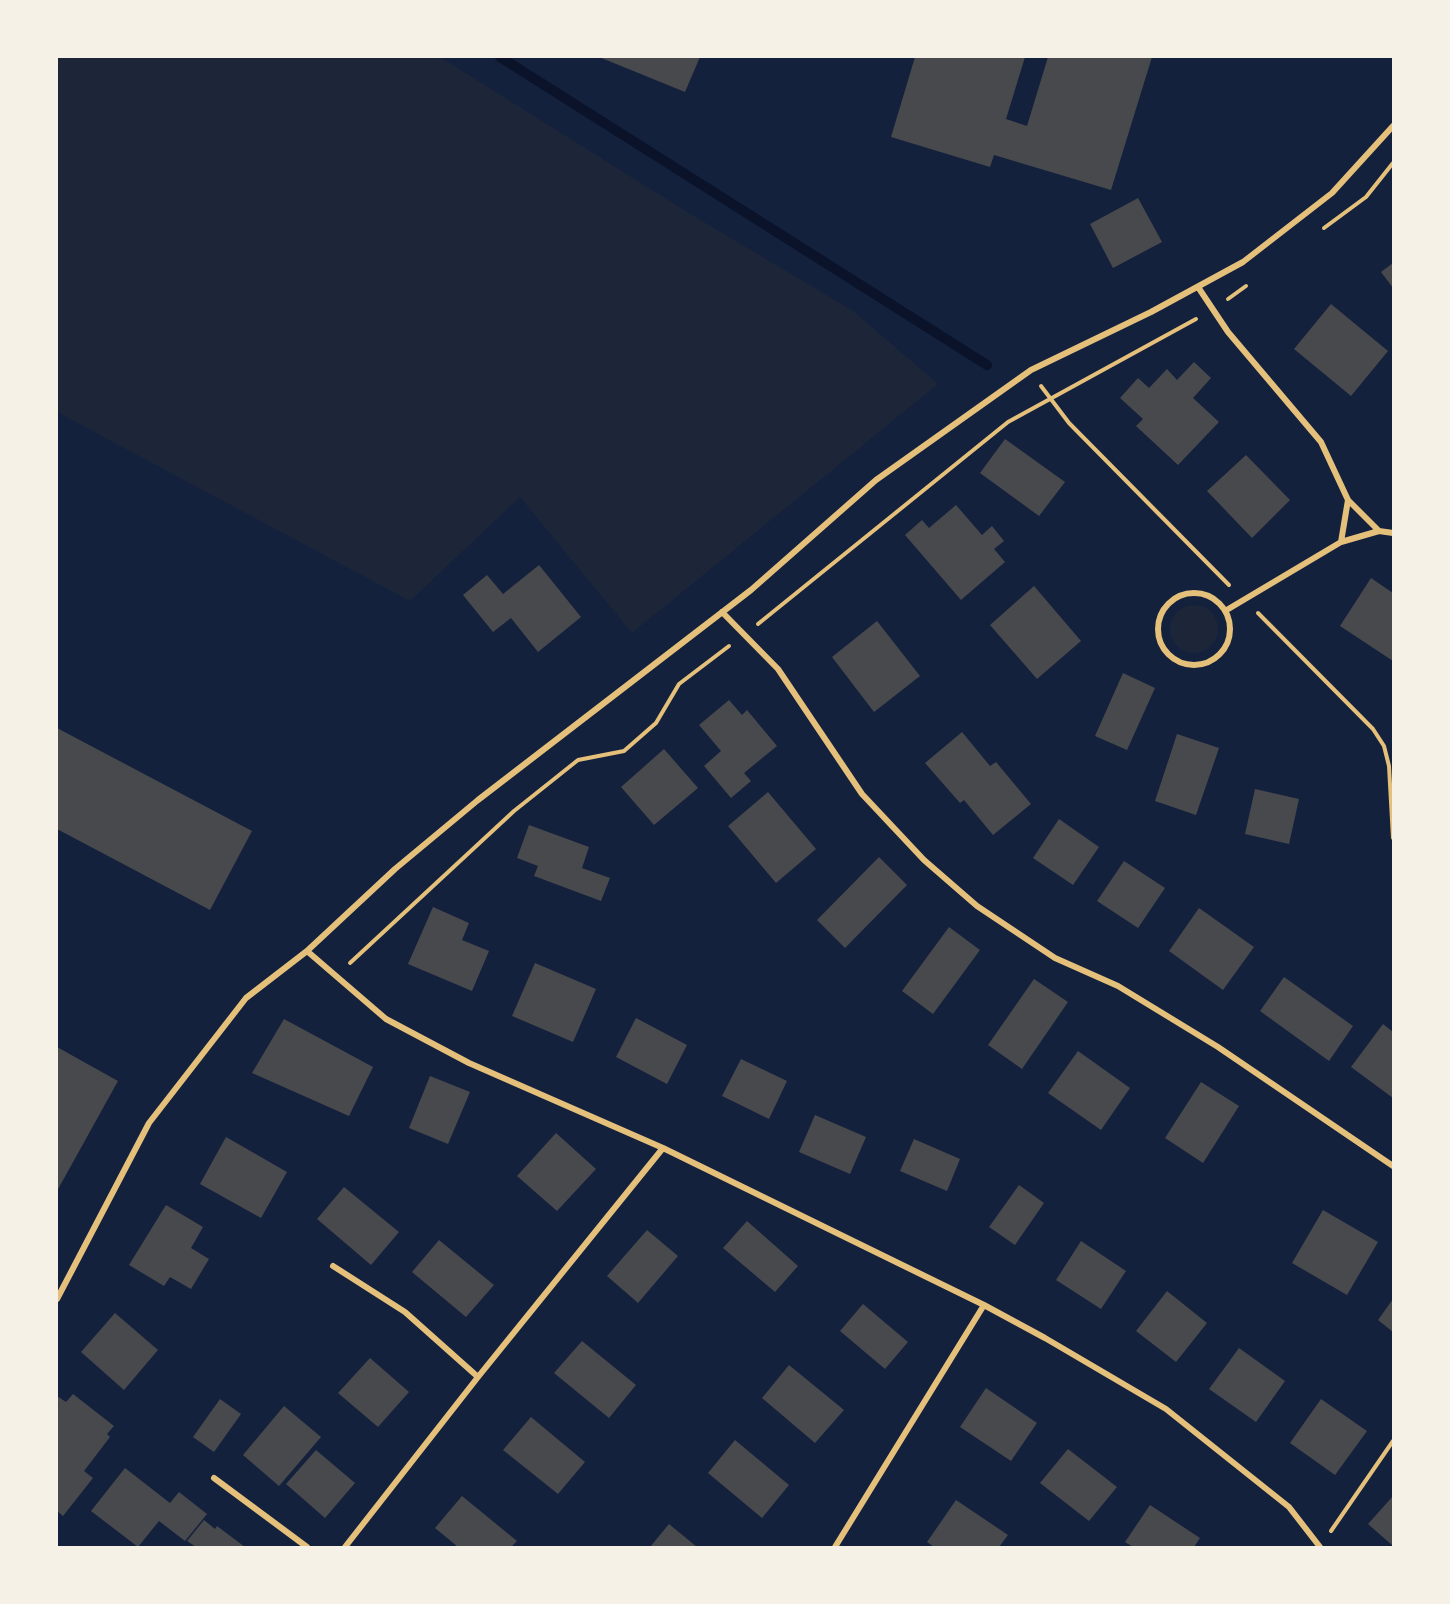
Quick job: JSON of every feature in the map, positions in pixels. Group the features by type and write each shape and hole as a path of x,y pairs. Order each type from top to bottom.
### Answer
{"street":[{"path":"57,1299 148,1123 246,998 307,951 395,869 478,800 722,612 876,480 1031,370 1198,287 1243,262 1332,193 1393,126"},
{"path":"1198,287 1228,332 1321,442 1348,500 1379,531"},
{"path":"1341,542 1348,500"},
{"path":"1225,611 1341,542 1379,531 1393,533"},
{"path":"1199,593 1218,602 1225,611 1230,631 1228,642 1215,659 1194,666 1184,664 1166,653 1161,645 1157,627 1159,618 1163,609 1178,597 1199,593"},
{"path":"722,612 778,669 862,794 924,860 977,906 1055,958 1118,986 1218,1047 1393,1166"},
{"path":"307,951 386,1019 469,1064 663,1148 984,1305 1166,1409 1289,1506 1320,1546"},
{"path":"345,1547 478,1377 663,1148"},
{"path":"333,1266 405,1312 478,1377"},
{"path":"835,1547 984,1305"},
{"path":"214,1478 307,1547"}],"path":[{"path":"1318,232 1366,197 1393,163"},
{"path":"337,976 514,811 578,760 624,751 656,723 679,684 744,635 1008,422 1213,310 1252,282"},
{"path":"1320,1546 1393,1441"}],"shaded area":[{"path":"57,57 440,57 687,212 853,311 938,384 632,633 520,497 410,601 57,412"},
{"path":"1194,605 1211,612 1218,629 1211,646 1194,653 1177,646 1170,629 1177,612"}],"building":[{"path":"599,57 700,57 685,92"},
{"path":"915,57 1025,57 1006,119 1027,126 1048,57 1152,57 1111,190 994,155 990,167 891,137"},
{"path":"1138,198 1162,242 1113,268 1090,224"},
{"path":"1393,263 1393,288 1381,272"},
{"path":"1331,304 1388,351 1351,396 1294,349"},
{"path":"1194,362 1211,378 1193,398 1219,422 1178,465 1136,426 1143,419 1120,398 1138,378 1149,388 1167,369 1177,380"},
{"path":"1005,439 1065,482 1039,516 980,473"},
{"path":"1246,455 1290,500 1252,538 1207,491"},
{"path":"956,505 982,535 992,526 1004,541 994,549 1005,562 961,600 905,535 922,520 929,528"},
{"path":"539,565 581,617 538,652 511,618 493,632 463,595 487,575 503,594"},
{"path":"1371,578 1393,593 1393,661 1340,626"},
{"path":"1034,586 1081,641 1037,679 990,625"},
{"path":"877,621 920,676 874,712 832,657"},
{"path":"1123,673 1155,688 1127,750 1095,736"},
{"path":"729,700 742,715 747,710 777,746 744,773 751,781 731,798 704,766 721,751 699,725"},
{"path":"57,728 252,831 210,910 57,829"},
{"path":"962,732 990,766 996,762 1031,804 993,835 964,800 960,803 925,763"},
{"path":"1177,734 1219,748 1196,815 1155,801"},
{"path":"664,749 698,788 654,825 621,787"},
{"path":"1255,789 1299,799 1289,844 1245,834"},
{"path":"768,792 816,849 776,883 728,826"},
{"path":"1059,819 1099,847 1073,885 1033,858"},
{"path":"529,825 589,847 582,868 610,878 601,901 534,876 538,866 517,858"},
{"path":"879,857 907,885 845,948 817,920"},
{"path":"1124,861 1165,888 1138,928 1097,901"},
{"path":"433,907 469,923 462,940 489,951 472,991 408,964"},
{"path":"1199,908 1254,947 1223,990 1169,951"},
{"path":"949,927 980,950 933,1014 902,991"},
{"path":"535,963 596,989 573,1042 512,1016"},
{"path":"1284,977 1353,1026 1329,1061 1260,1011"},
{"path":"1034,979 1068,1002 1022,1069 988,1045"},
{"path":"636,1018 687,1045 667,1084 616,1057"},
{"path":"284,1019 373,1067 349,1116 252,1073"},
{"path":"1383,1024 1393,1032 1393,1098 1351,1067"},
{"path":"57,1047 118,1081 57,1191"},
{"path":"1078,1051 1130,1088 1101,1130 1048,1093"},
{"path":"741,1059 787,1081 769,1119 722,1096"},
{"path":"430,1076 470,1092 448,1144 409,1128"},
{"path":"1201,1082 1239,1106 1203,1163 1165,1138"},
{"path":"815,1115 866,1137 850,1174 799,1152"},
{"path":"556,1133 596,1169 557,1211 517,1176"},
{"path":"226,1137 287,1172 261,1218 200,1184"},
{"path":"914,1139 960,1159 947,1191 900,1171"},
{"path":"1019,1185 1044,1203 1015,1245 989,1227"},
{"path":"344,1187 399,1232 371,1265 317,1219"},
{"path":"166,1205 203,1227 191,1248 209,1259 191,1289 170,1277 164,1286 129,1265"},
{"path":"1323,1210 1378,1242 1347,1295 1292,1263"},
{"path":"747,1221 798,1266 775,1292 723,1248"},
{"path":"647,1230 678,1256 638,1303 607,1276"},
{"path":"439,1240 494,1285 466,1317 412,1272"},
{"path":"1081,1241 1126,1271 1101,1309 1056,1280"},
{"path":"1167,1291 1207,1323 1176,1362 1136,1331"},
{"path":"1393,1299 1393,1332 1378,1320"},
{"path":"863,1304 908,1342 885,1369 840,1331"},
{"path":"115,1313 158,1350 124,1390 81,1352"},
{"path":"582,1341 636,1385 609,1418 554,1373"},
{"path":"1239,1348 1285,1381 1256,1422 1209,1389"},
{"path":"370,1358 409,1392 378,1427 338,1393"},
{"path":"789,1365 844,1410 815,1443 762,1398"},
{"path":"986,1388 1037,1423 1011,1461 960,1427"},
{"path":"73,1394 114,1426 107,1434 110,1437 84,1471 93,1478 63,1516 57,1511 57,1396 66,1402"},
{"path":"220,1399 241,1414 214,1452 193,1437"},
{"path":"1321,1399 1367,1431 1335,1475 1290,1443"},
{"path":"284,1406 321,1437 279,1486 243,1455"},
{"path":"531,1417 585,1462 558,1494 503,1450"},
{"path":"735,1440 789,1485 762,1518 708,1473"},
{"path":"1068,1449 1117,1487 1089,1521 1040,1483"},
{"path":"316,1450 355,1483 325,1518 286,1484"},
{"path":"125,1468 170,1503 179,1492 207,1514 185,1541 159,1521 138,1547 91,1511"},
{"path":"462,1496 517,1541 511,1547 458,1547 435,1528"},
{"path":"1393,1496 1393,1546 1368,1524"},
{"path":"956,1500 1008,1535 999,1547 934,1547 927,1542"},
{"path":"1150,1505 1200,1538 1194,1547 1133,1547 1125,1542"},
{"path":"204,1520 215,1529 217,1526 245,1547 196,1547 187,1541"},
{"path":"669,1524 697,1547 650,1547"}],"waterway":[{"path":"500,57 987,365"}]}
